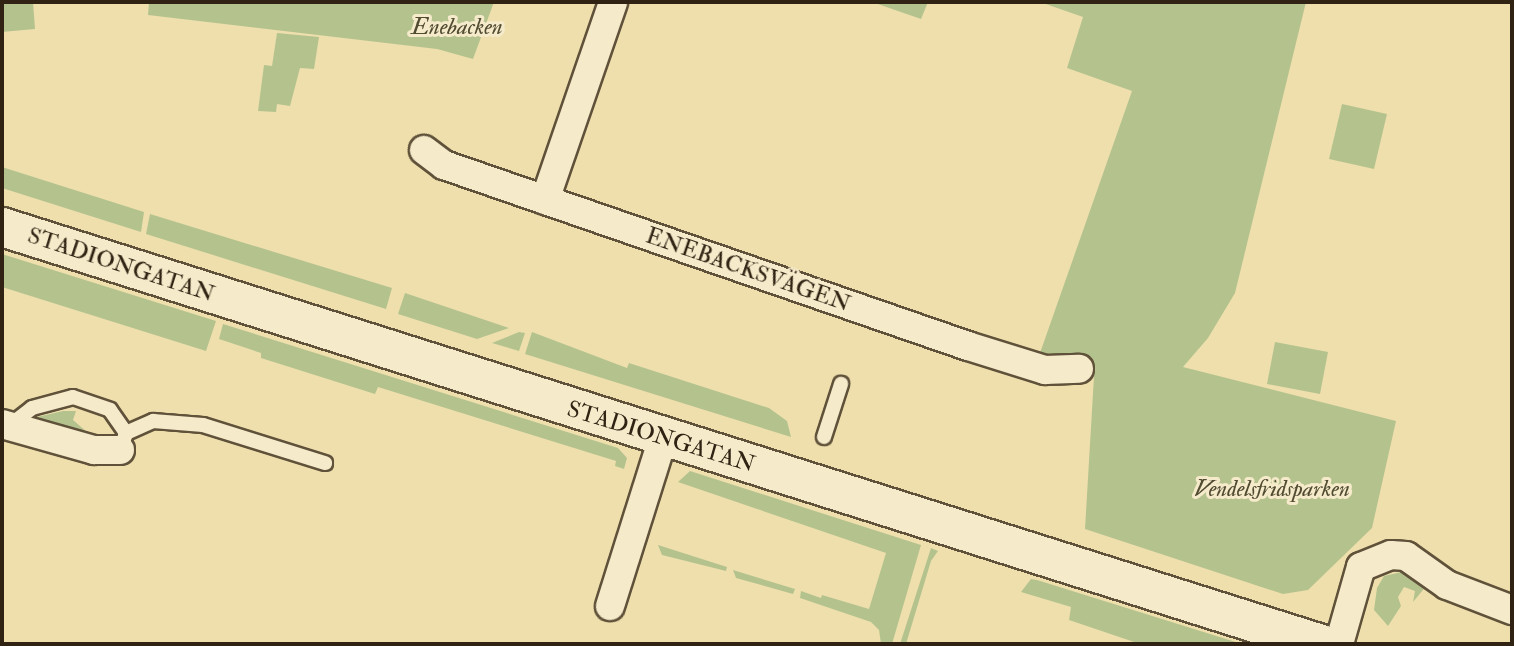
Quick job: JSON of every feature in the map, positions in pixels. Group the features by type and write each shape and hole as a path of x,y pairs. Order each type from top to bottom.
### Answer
{"street":[{"path":"545,200 613,2"},
{"name":"ENEBACKSVÄGEN","path":"424,150 444,165 1032,366 1079,369"},
{"name":"STADIONGATAN","path":"2,227 1316,643"},
{"path":"5,425 94,450 123,442"},
{"path":"610,606 663,438"},
{"path":"1316,643 1361,567 1391,555 1406,555 1447,585 1512,610"}],"lane":[{"path":"824,437 841,384"},
{"path":"5,425 32,408 73,397 110,410 123,442 153,421 203,425 325,463"}],"green space":[{"path":"2,2 33,2 35,29 2,32"},
{"name":"Enebacken","path":"149,2 494,2 473,59 437,49 148,15"},
{"path":"872,2 928,2 921,19"},
{"name":"Vendelsfridsparken","path":"1040,2 1306,2 1235,293 1208,338 1183,367 1396,421 1372,528 1308,590 1283,594 1085,529 1094,376 1040,353 1132,91 1067,68 1083,17"},
{"path":"277,33 319,37 314,69 300,68 290,106 277,104 276,112 258,111 264,65 272,66"},
{"path":"1342,104 1387,114 1374,169 1329,159"},
{"path":"2,167 144,212 141,232 2,188"},
{"path":"150,214 392,288 386,309 146,234"},
{"path":"2,254 216,321 206,351 2,287"},
{"path":"405,293 509,328 477,339 398,314"},
{"path":"223,324 618,448 627,458 624,469 615,466 616,461 378,387 375,394 261,358 261,353 219,339"},
{"path":"519,332 525,333 519,351 492,343"},
{"path":"532,332 627,368 629,363 769,408 787,421 791,437 525,354"},
{"path":"1275,342 1328,352 1320,394 1267,384"},
{"path":"76,411 73,420 87,432 37,417"},
{"path":"690,471 921,545 892,644 881,644 879,630 871,622 800,598 801,591 869,609 886,553 678,482"},
{"path":"658,545 727,567 726,571 662,555"},
{"path":"931,548 938,551 931,561 906,644 900,644"},
{"path":"733,570 795,589 793,594 736,578"},
{"path":"1406,571 1427,585 1413,602 1415,591 1404,587 1398,597 1401,606 1388,626 1374,610 1377,588 1384,576"},
{"path":"1031,579 1242,644 1140,644 1069,620 1071,607 1021,592"}]}
